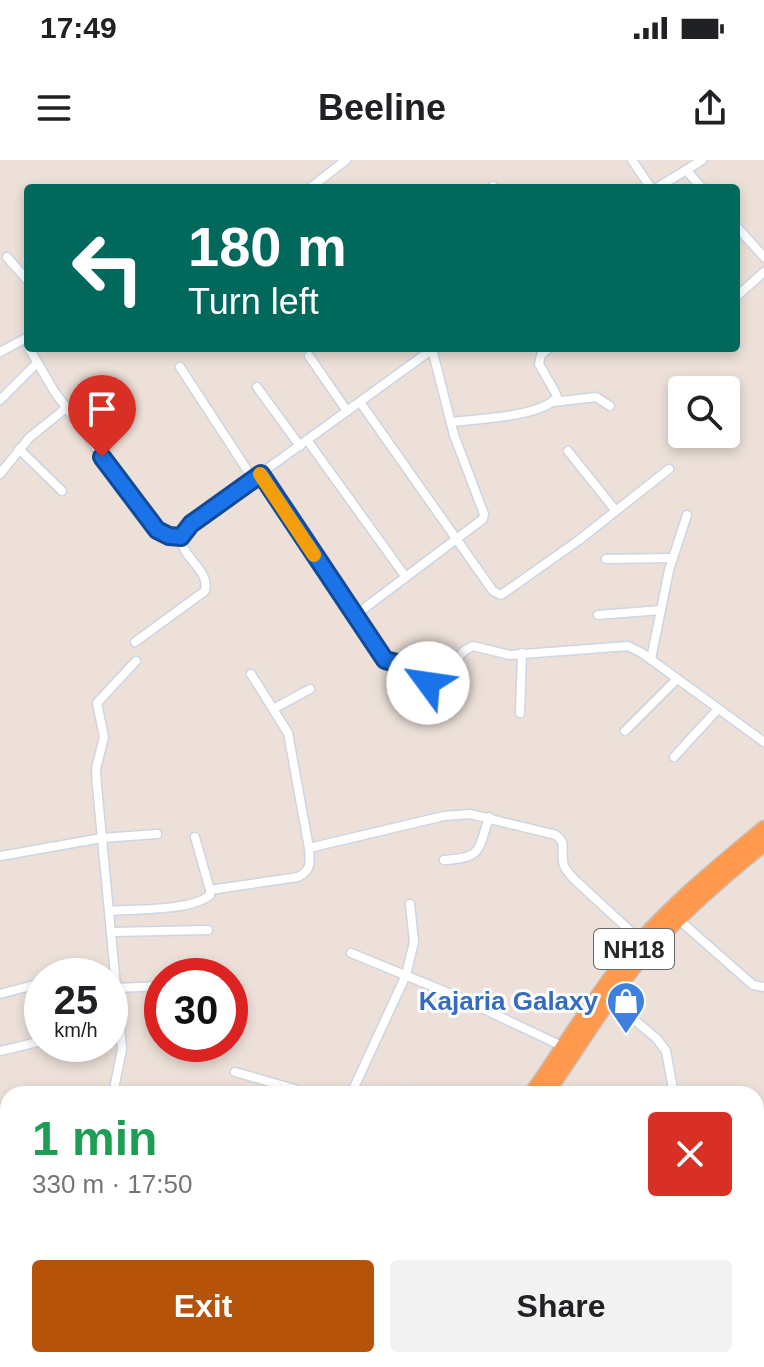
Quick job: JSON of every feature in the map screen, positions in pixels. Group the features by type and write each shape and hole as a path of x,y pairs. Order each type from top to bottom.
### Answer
{"highway":[{"name":"NH18","path":"537,1086 608,982 641,941 679,900 764,828"},
{"name":"NH18","path":"552,1086 640,961 678,918 764,844"}],"street":[{"path":"317,184 346,160"},
{"path":"632,160 648,184"},
{"path":"663,184 702,160"},
{"path":"686,170 698,184"},
{"path":"740,230 764,257"},
{"path":"7,257 24,276"},
{"path":"740,293 764,272"},
{"path":"0,352 24,341"},
{"path":"31,352 66,408 157,530 181,537"},
{"path":"135,642 205,591 206,582 182,544 181,537 191,524 429,352"},
{"path":"354,616 456,537 478,524 484,514 451,422 434,352"},
{"path":"544,352 539,364 557,397 553,402"},
{"path":"309,356 347,411"},
{"path":"0,400 37,363"},
{"path":"180,367 385,660 408,666 428,683 437,681 464,651 473,646 501,654 628,646 651,659 764,742"},
{"path":"257,387 405,576"},
{"path":"451,422 533,411 553,402 596,397 610,406"},
{"path":"360,402 493,591 501,595 669,469"},
{"path":"0,474 19,449 66,408"},
{"path":"19,449 62,491"},
{"path":"568,451 616,511"},
{"path":"651,659 673,558 687,515"},
{"path":"606,559 673,558"},
{"path":"598,615 661,610"},
{"path":"520,713 522,653"},
{"path":"113,958 96,769 104,737 97,703 136,661"},
{"path":"210,890 298,877 306,873 310,866 288,733 251,674"},
{"path":"625,731 677,679"},
{"path":"273,709 310,689"},
{"path":"674,757 718,709"},
{"path":"309,848 444,816 470,814 556,835 562,840 562,859 574,879 641,941"},
{"path":"444,860 468,859 474,854 489,817"},
{"path":"0,856 102,838 157,834"},
{"path":"109,911 191,904 210,895 195,837"},
{"path":"355,1086 406,975 414,942 410,904"},
{"path":"678,918 753,985 764,987"},
{"path":"111,932 208,930"},
{"path":"351,953 564,1047"},
{"path":"0,994 24,988"},
{"path":"611,1000 657,1039 666,1051 673,1086"},
{"path":"0,1051 24,1045"},
{"path":"115,1086 119,1062"},
{"path":"235,1072 284,1086"}],"slow traffic":[{"path":"260,474 314,555"}],"place":[{"name":"Kajaria Galaxy","path":"626,1035"}],"route":[{"path":"102,457 157,530 169,536 181,537 191,524 216,504 261,474 385,660 416,670 428,683"}]}
